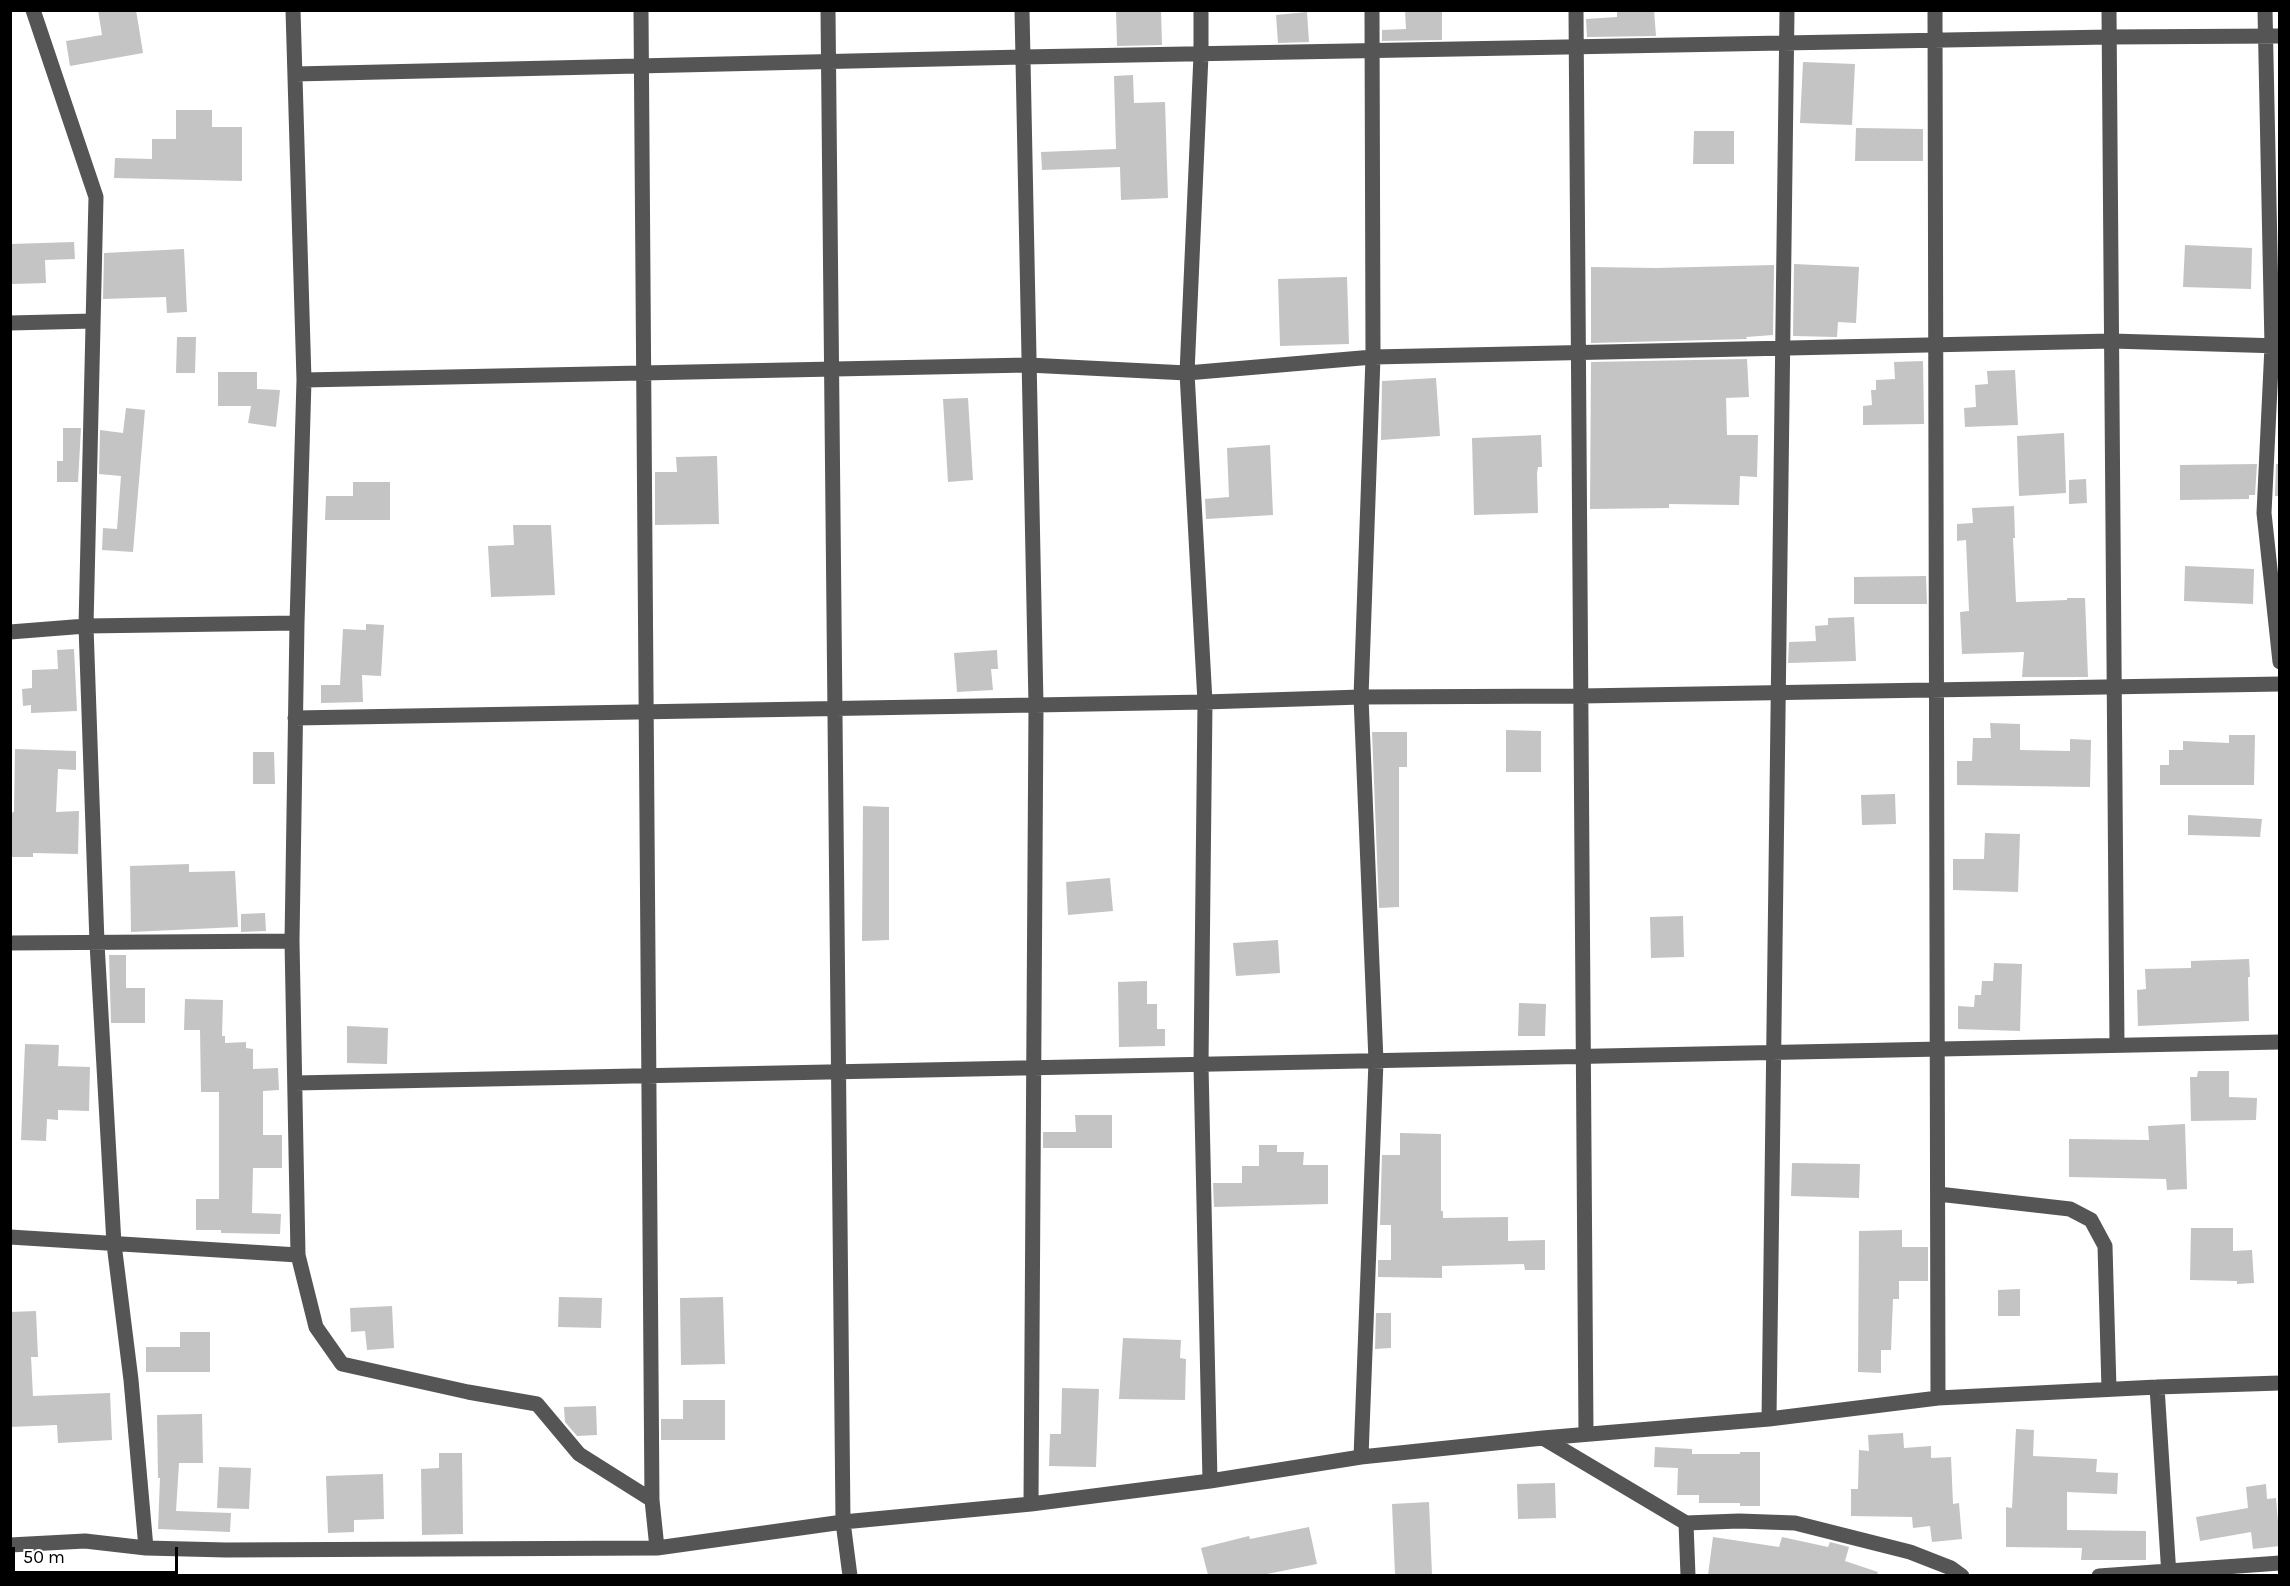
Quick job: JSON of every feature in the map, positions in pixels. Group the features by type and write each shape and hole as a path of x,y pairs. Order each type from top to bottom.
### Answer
{"street":[{"path":"33,10 96,197 86,627 97,943 114,1244 132,1392 146,1548"},
{"path":"293,10 304,380 297,623 292,941 298,1255 316,1327 342,1364 468,1392 537,1404 579,1454 652,1500"},
{"path":"641,10 652,1500 657,1548"},
{"path":"828,10 843,1522 849,1575"},
{"path":"1022,10 1036,705 1031,1504"},
{"path":"1201,10 1201,56 1186,373 1205,702 1201,1065 1210,1481"},
{"path":"1361,1457 1376,1061 1361,697 1373,357 1372,10"},
{"path":"1576,10 1586,1434"},
{"path":"1769,1419 1787,10"},
{"path":"1935,10 1938,1398"},
{"path":"2109,10 2117,1045"},
{"path":"2265,10 2272,36 2276,346 2264,513 2280,662"},
{"path":"295,74 1023,57 1201,56 2109,37 2272,36"},
{"path":"10,323 93,321"},
{"path":"304,380 1028,364 1186,373 1373,357 2112,341 2276,346"},
{"path":"10,632 86,627 297,623"},
{"path":"295,718 1205,702 1361,697 1581,696 2280,684"},
{"path":"10,943 292,941"},
{"path":"295,1083 2280,1042"},
{"path":"1938,1194 2070,1209 2091,1220 2105,1246 2109,1389"},
{"path":"10,1237 298,1255"},
{"path":"10,1545 85,1540 146,1548 226,1550 657,1548 843,1522 1031,1504 1210,1481 1361,1457 1543,1438 1769,1419 1938,1398 2280,1383"},
{"path":"2157,1387 2169,1573"},
{"path":"1543,1438 1686,1523 1739,1521 1795,1523 1910,1552 1951,1568 1962,1575"},
{"path":"1686,1523 1688,1575"},
{"path":"2099,1575 2169,1573 2280,1563"}],"building":[{"path":"98,10 136,10 143,53 70,66 66,41 102,35"},
{"path":"1116,10 1161,10 1162,45 1117,46"},
{"path":"1405,10 1442,10 1442,40 1382,41 1382,30 1406,29"},
{"path":"1617,10 1654,10 1656,36 1587,37 1586,19 1617,17"},
{"path":"1307,12 1309,42 1278,43 1276,15"},
{"path":"1803,62 1855,64 1852,125 1800,123"},
{"path":"1133,75 1134,103 1165,102 1168,198 1121,200 1120,167 1042,170 1041,152 1116,149 1114,76"},
{"path":"176,110 212,110 212,127 242,127 242,181 114,178 115,158 152,159 152,139 176,139"},
{"path":"1856,128 1923,129 1923,161 1855,161"},
{"path":"1694,131 1734,131 1734,164 1693,164"},
{"path":"74,242 75,259 45,260 46,283 12,284 11,244"},
{"path":"2185,245 2252,248 2251,289 2183,287"},
{"path":"184,249 187,312 167,313 166,297 103,299 104,253"},
{"path":"1794,264 1859,267 1856,323 1838,322 1837,337 1793,336"},
{"path":"1774,265 1773,335 1746,337 1747,339 1591,343 1591,267"},
{"path":"1347,277 1349,344 1280,346 1278,279"},
{"path":"177,337 196,337 195,373 176,373"},
{"path":"1747,359 1749,397 1726,398 1727,435 1758,435 1757,477 1740,476 1739,505 1669,504 1669,508 1590,509 1591,362"},
{"path":"1923,361 1924,424 1863,425 1863,406 1872,405 1871,390 1876,390 1876,380 1895,379 1894,362"},
{"path":"2015,370 2018,425 1965,427 1964,408 1976,407 1975,385 1988,384 1987,371"},
{"path":"218,372 257,372 257,389 280,390 276,427 248,423 251,406 218,406"},
{"path":"1436,378 1440,436 1381,440 1382,381"},
{"path":"968,398 973,480 948,482 943,399"},
{"path":"126,408 145,410 133,552 102,550 103,528 117,529 121,476 99,474 100,430 123,433"},
{"path":"63,428 81,428 78,482 57,482 57,461 63,461"},
{"path":"2064,433 2066,493 2019,496 2017,436"},
{"path":"1541,435 1542,467 1538,467 1537,473 1538,513 1474,515 1472,438"},
{"path":"1270,445 1273,515 1206,519 1205,499 1229,497 1227,448"},
{"path":"717,456 719,524 655,525 655,472 677,472 676,457"},
{"path":"2257,464 2255,495 2249,495 2249,499 2180,500 2180,465"},
{"path":"2276,464 2280,464 2280,496 2275,496"},
{"path":"2086,479 2087,503 2069,504 2069,480"},
{"path":"353,482 390,482 390,520 325,520 326,496 353,496"},
{"path":"2014,506 2016,602 2085,598 2088,677 2022,677 2024,652 1962,654 1960,612 1969,611 1966,540 1957,541 1957,524 1973,523 1972,508"},
{"path":"513,525 551,525 555,595 491,597 488,546 514,545"},
{"path":"2185,566 2254,569 2253,604 2184,601"},
{"path":"1926,576 1927,604 1854,604 1854,577"},
{"path":"1854,617 1856,661 1788,663 1789,642 1816,641 1815,626 1828,625 1828,618"},
{"path":"366,624 384,625 381,676 362,675 363,702 321,703 321,685 340,685 343,629 366,630"},
{"path":"74,649 77,711 31,713 31,705 23,706 22,689 32,688 32,670 58,669 57,650"},
{"path":"997,650 998,669 991,669 993,690 957,692 954,653"},
{"path":"1990,723 2020,724 2020,750 2070,751 2070,739 2091,740 2090,787 1957,785 1957,761 1972,761 1973,738 1991,738"},
{"path":"1506,730 1541,731 1541,772 1506,772"},
{"path":"1372,732 1407,732 1407,767 1399,767 1399,907 1379,908"},
{"path":"2229,735 2255,735 2254,785 2160,785 2160,765 2169,765 2169,750 2183,750 2183,741 2229,743"},
{"path":"15,749 76,751 76,770 58,769 56,812 79,811 78,854 33,853 33,857 10,857 10,813 14,812"},
{"path":"253,752 274,752 275,784 253,784"},
{"path":"1895,794 1896,824 1862,825 1861,795"},
{"path":"863,806 889,807 889,940 862,941"},
{"path":"2188,815 2262,819 2260,837 2188,835"},
{"path":"1985,833 2020,834 2018,892 1953,890 1953,859 1984,859"},
{"path":"189,864 189,872 235,871 238,927 131,932 130,866"},
{"path":"1110,878 1113,911 1068,915 1066,882"},
{"path":"265,913 266,931 241,932 241,914"},
{"path":"1683,916 1684,957 1651,958 1650,917"},
{"path":"1278,940 1280,973 1236,976 1233,943"},
{"path":"109,955 126,955 126,988 145,988 145,1023 111,1023"},
{"path":"2249,959 2249,1021 2138,1026 2137,990 2146,989 2145,969 2191,968 2191,961"},
{"path":"1994,963 2022,964 2020,1031 1958,1029 1958,1006 1974,1007 1975,995 1981,995 1982,981 1993,981"},
{"path":"1147,981 1147,1004 1157,1004 1157,1029 1165,1029 1165,1046 1119,1047 1118,982"},
{"path":"185,999 223,1000 222,1036 225,1036 225,1043 246,1042 246,1048 253,1049 253,1069 278,1068 279,1090 263,1091 263,1135 282,1135 282,1168 253,1168 252,1213 281,1214 280,1234 221,1233 221,1230 196,1230 196,1199 219,1199 219,1092 201,1092 200,1030 184,1030"},
{"path":"1519,1003 1546,1004 1545,1036 1518,1036"},
{"path":"347,1026 388,1028 387,1064 347,1063"},
{"path":"25,1044 59,1045 58,1066 90,1067 89,1111 58,1110 58,1120 47,1119 46,1141 21,1140"},
{"path":"2198,1071 2229,1071 2229,1097 2257,1098 2256,1120 2191,1121 2190,1077 2197,1077"},
{"path":"1075,1115 1112,1115 1112,1148 1043,1148 1043,1132 1076,1132"},
{"path":"2185,1124 2187,1189 2167,1190 2166,1179 2069,1177 2069,1139 2149,1140 2148,1126"},
{"path":"1400,1133 1441,1134 1441,1211 1443,1211 1443,1218 1508,1217 1508,1241 1545,1240 1545,1270 1525,1270 1524,1264 1442,1266 1442,1278 1378,1277 1378,1260 1391,1260 1391,1225 1380,1225 1382,1155 1400,1155"},
{"path":"1259,1145 1277,1145 1277,1152 1304,1152 1303,1165 1328,1165 1328,1204 1214,1207 1213,1183 1242,1183 1242,1166 1259,1166"},
{"path":"1792,1163 1860,1164 1859,1198 1791,1196"},
{"path":"2191,1228 2233,1228 2233,1251 2252,1250 2254,1283 2190,1280"},
{"path":"1902,1230 1902,1247 1928,1247 1928,1281 1899,1281 1899,1299 1893,1299 1891,1350 1881,1350 1881,1373 1858,1372 1859,1231"},
{"path":"2020,1289 2020,1316 1998,1316 1998,1290"},
{"path":"559,1297 602,1298 601,1328 558,1327"},
{"path":"723,1297 725,1364 681,1365 680,1298"},
{"path":"392,1306 394,1348 367,1350 365,1331 351,1332 350,1308"},
{"path":"36,1311 38,1357 31,1357 33,1396 110,1393 112,1440 58,1443 57,1425 10,1427 10,1312"},
{"path":"1376,1313 1391,1313 1391,1348 1375,1349"},
{"path":"180,1332 210,1332 210,1372 146,1372 146,1347 180,1347"},
{"path":"1123,1338 1181,1340 1180,1358 1186,1359 1185,1400 1119,1399"},
{"path":"1062,1388 1099,1389 1096,1467 1049,1466 1050,1434 1061,1434"},
{"path":"683,1400 725,1400 725,1440 661,1440 661,1419 683,1419"},
{"path":"596,1406 597,1435 577,1436 565,1422 564,1407"},
{"path":"202,1414 203,1463 179,1463 176,1511 231,1513 230,1532 158,1529 160,1478 158,1478 157,1415"},
{"path":"2016,1429 2034,1430 2033,1456 2097,1459 2096,1472 2118,1473 2117,1494 2067,1492 2067,1530 2146,1531 2146,1560 2081,1560 2082,1548 2006,1547 2006,1507 2012,1508"},
{"path":"1903,1433 1904,1448 1931,1446 1931,1458 1951,1457 1953,1504 1959,1503 1962,1539 1932,1542 1930,1526 1913,1528 1912,1517 1851,1516 1851,1489 1858,1489 1859,1450 1869,1451 1868,1435"},
{"path":"1655,1447 1692,1449 1692,1454 1760,1452 1760,1506 1740,1506 1740,1503 1699,1503 1699,1495 1677,1495 1678,1468 1654,1467"},
{"path":"439,1453 462,1453 463,1534 422,1535 421,1469 439,1468"},
{"path":"219,1467 251,1468 249,1509 217,1508"},
{"path":"383,1474 384,1519 354,1520 354,1532 328,1533 326,1476"},
{"path":"1555,1483 1556,1518 1518,1519 1517,1484"},
{"path":"2266,1484 2267,1499 2276,1498 2280,1546 2253,1549 2251,1532 2200,1541 2196,1517 2248,1508 2246,1487"},
{"path":"1429,1502 1432,1575 1395,1575 1392,1504"},
{"path":"1309,1527 1317,1564 1262,1575 1208,1575 1201,1548 1249,1536 1250,1539"},
{"path":"1713,1537 1779,1547 1782,1537 1828,1547 1830,1542 1849,1547 1845,1561 1878,1572 1877,1575 1708,1575"}]}
